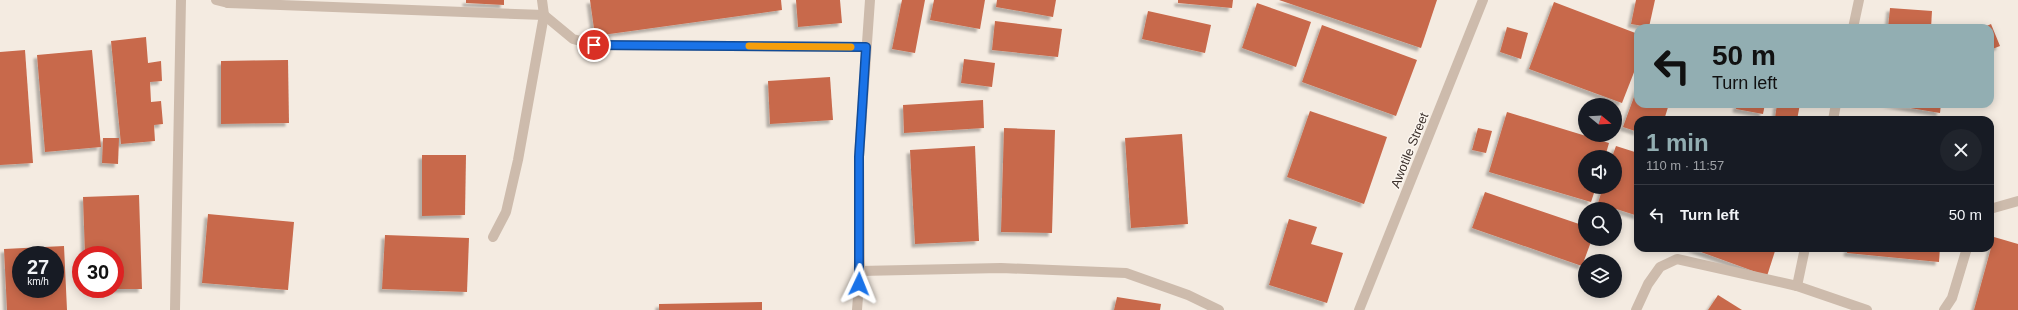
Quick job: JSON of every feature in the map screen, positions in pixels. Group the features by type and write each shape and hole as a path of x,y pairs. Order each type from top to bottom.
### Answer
{"street":[{"path":"175,310 181,0"},
{"path":"216,0 228,2 544,15 573,39 594,45 866,47"},
{"path":"493,237 506,212 518,160 544,15 542,0"},
{"path":"857,310 860,270 859,157 870,0"},
{"name":"Awotile Street","path":"1359,310 1483,0"},
{"path":"1854,24 1859,0"},
{"path":"1994,208 2018,201"},
{"path":"1797,286 1804,252"},
{"path":"1944,310 1952,298 1966,252"},
{"path":"1636,310 1648,284 1660,267 1677,260 1797,286 1867,310"},
{"path":"860,270 1001,268 1126,273 1188,295 1219,310"}],"building":[{"path":"466,0 504,0 504,5 466,3"},
{"path":"590,0 781,0 782,10 595,36"},
{"path":"796,0 840,0 842,23 798,27"},
{"path":"902,0 925,0 915,53 892,49"},
{"path":"934,0 985,0 980,29 930,20"},
{"path":"997,0 1056,0 1053,17 996,7"},
{"path":"1178,0 1233,0 1232,8 1178,3"},
{"path":"1279,0 1437,0 1421,48"},
{"path":"1636,0 1655,0 1650,24 1631,24"},
{"path":"1554,2 1634,32 1634,72 1622,103 1622,98 1608,98 1529,69"},
{"path":"1257,3 1311,22 1296,67 1242,48"},
{"path":"1890,8 1932,11 1931,24 1888,24"},
{"path":"1148,11 1211,25 1205,53 1142,39"},
{"path":"995,21 1062,29 1058,57 992,50"},
{"path":"1322,25 1417,60 1396,116 1302,82"},
{"path":"1507,27 1528,33 1521,59 1500,52"},
{"path":"1994,31 2000,46 1994,48"},
{"path":"146,37 148,63 161,61 162,81 150,82 151,102 161,101 163,124 154,125 155,141 121,144 111,41"},
{"path":"25,50 33,163 0,165 0,52"},
{"path":"92,50 101,147 45,152 37,55"},
{"path":"964,59 995,63 992,87 961,83"},
{"path":"288,60 289,123 221,124 221,61"},
{"path":"830,77 833,120 770,124 768,81"},
{"path":"1634,97 1634,108 1668,108 1665,116 1634,116 1634,131 1623,127"},
{"path":"983,100 984,128 904,133 903,105"},
{"path":"1736,108 1764,108 1763,114"},
{"path":"1776,108 1799,108 1798,116 1775,116"},
{"path":"1910,108 1941,108 1940,113"},
{"path":"1310,111 1387,137 1364,204 1287,177"},
{"path":"1507,112 1578,134 1578,142 1609,143 1607,150 1578,150 1578,194 1594,194 1591,202 1489,172"},
{"path":"1004,128 1055,130 1052,233 1001,232"},
{"path":"1478,128 1492,131 1486,153 1472,150"},
{"path":"1182,134 1188,224 1131,228 1125,138"},
{"path":"103,138 119,138 118,164 102,163"},
{"path":"975,146 979,241 915,244 910,150"},
{"path":"1616,146 1634,152 1634,215 1622,211 1622,202 1598,202 1601,194 1622,194 1622,150 1615,150"},
{"path":"422,155 466,155 465,215 422,216"},
{"path":"1485,192 1578,224 1578,246 1589,246 1586,254 1578,254 1578,265 1472,228"},
{"path":"139,195 142,289 124,289 124,246 85,246 83,197"},
{"path":"208,214 294,222 288,290 202,283"},
{"path":"1289,219 1317,227 1311,244 1343,253 1327,303 1269,285"},
{"path":"385,235 469,238 467,292 382,289"},
{"path":"1994,237 2018,244 2018,310 1974,310 1990,252 1994,252"},
{"path":"64,246 67,310 7,310 4,249 12,249 12,298 64,298"},
{"path":"1701,252 1775,252 1767,276"},
{"path":"1847,252 1940,252 1939,262"},
{"path":"1718,295 1742,310 1708,310"},
{"path":"1117,297 1161,304 1160,310 1114,310"},
{"path":"762,302 762,310 659,310 659,304"}],"slow traffic":[{"path":"749,46 851,47"}],"route":[{"path":"594,45 866,47 859,157 859,284"}]}
